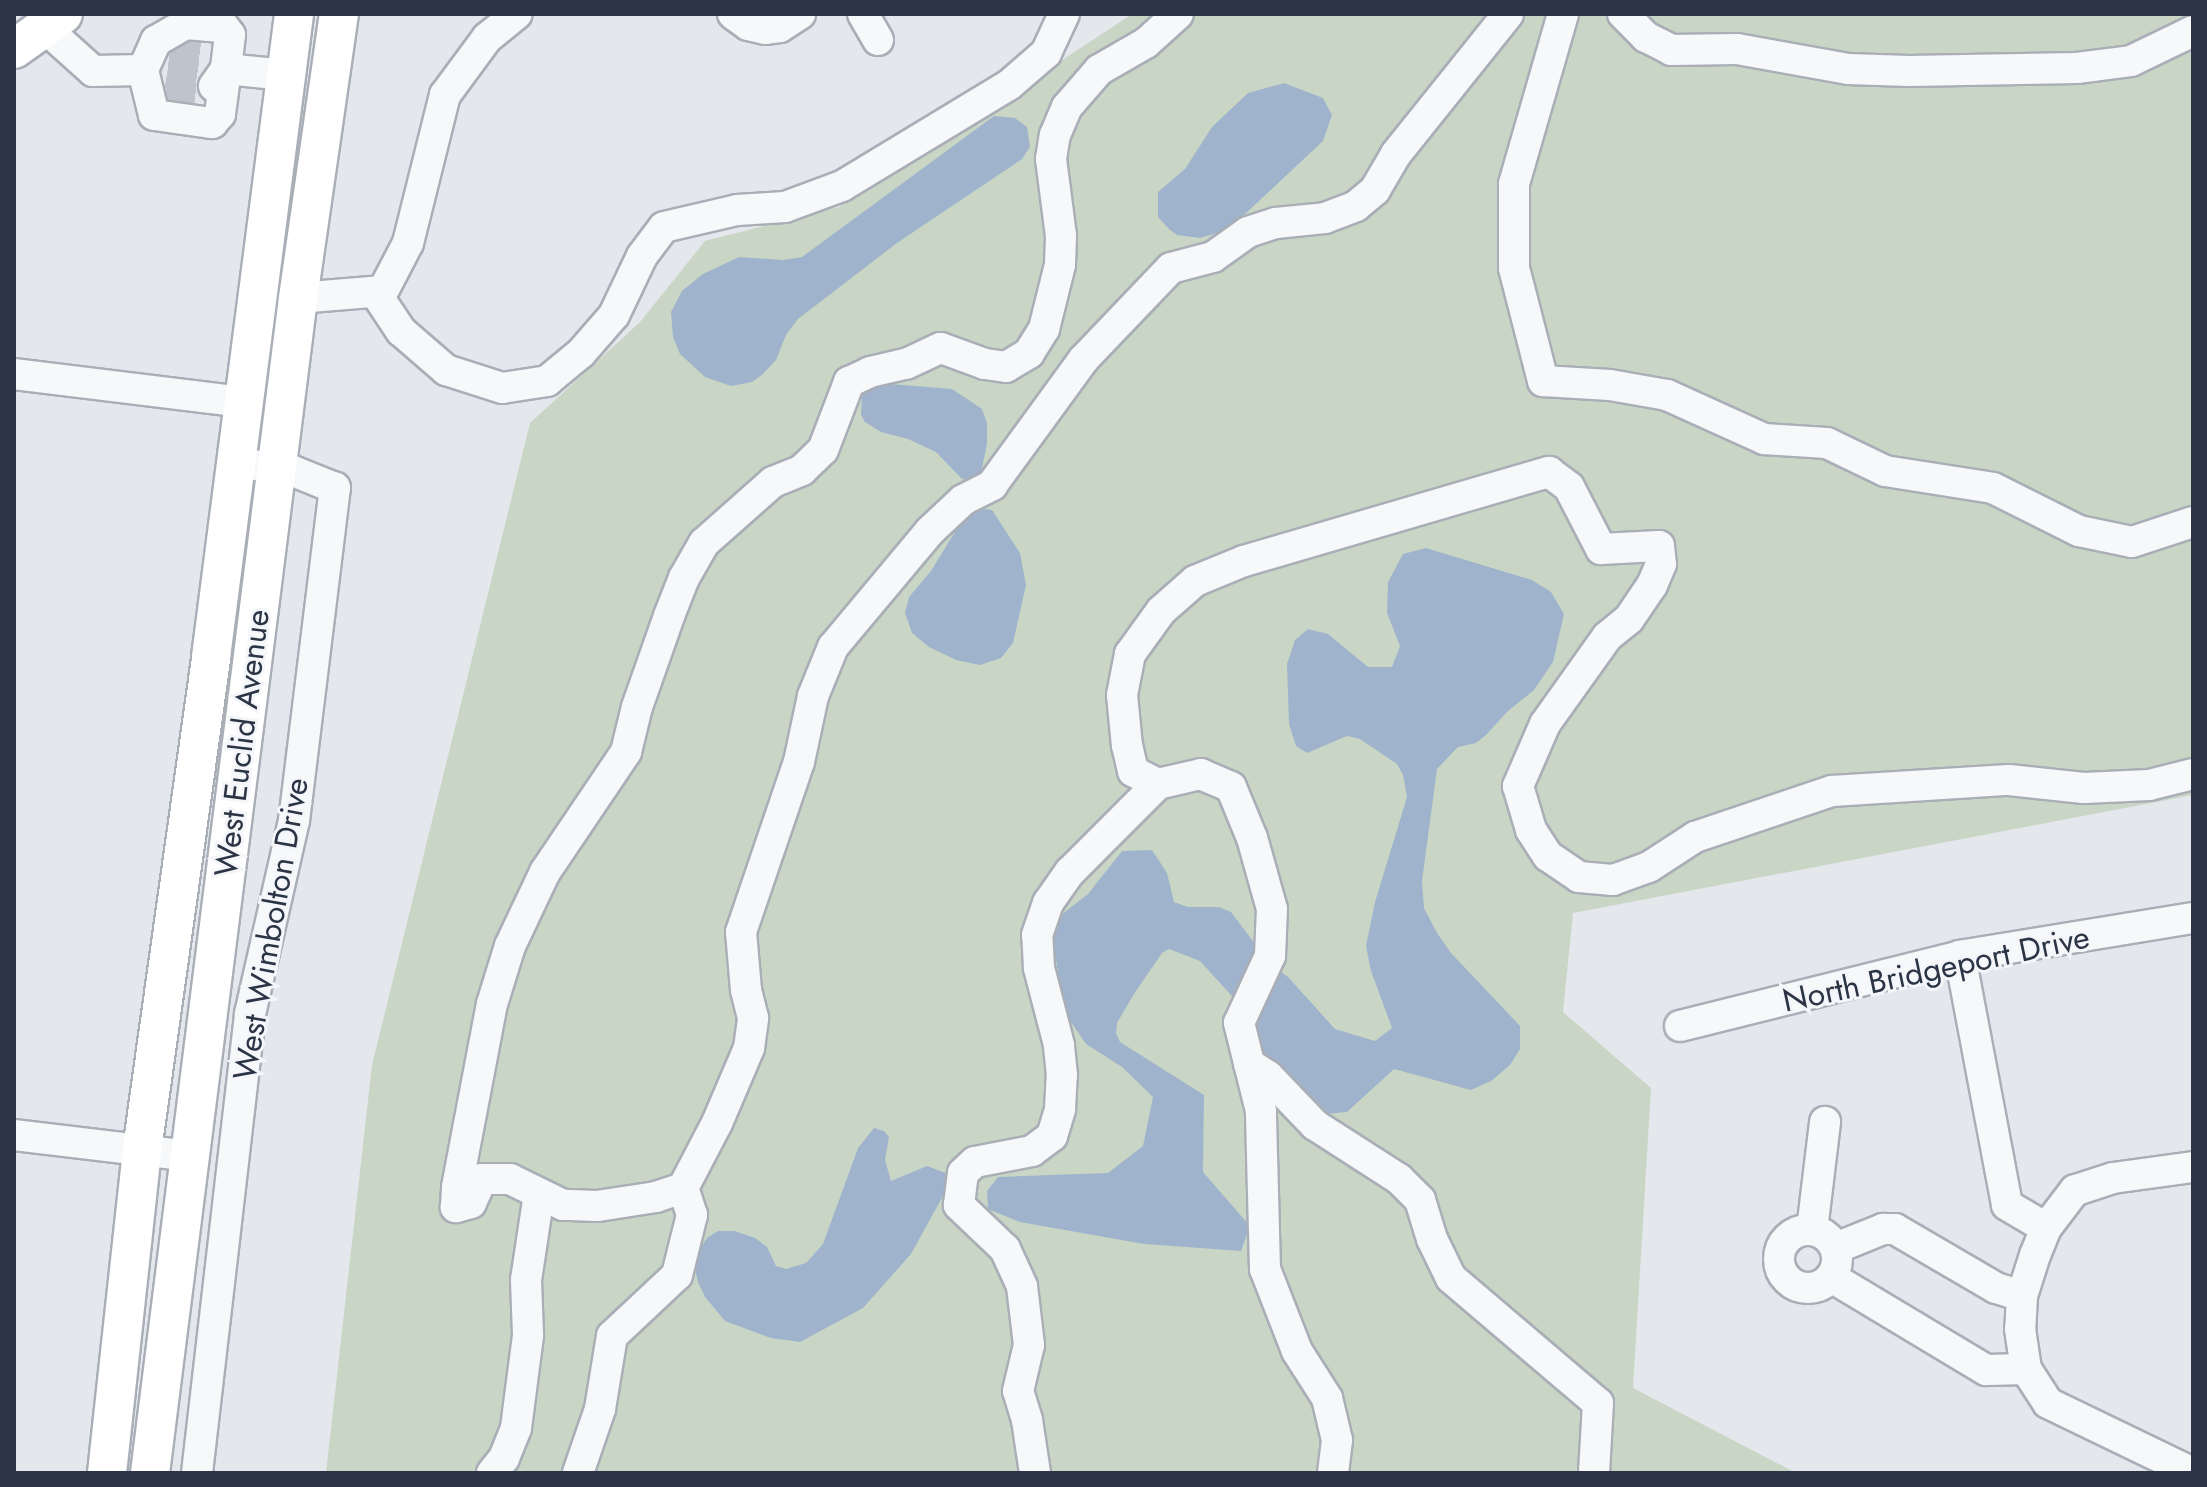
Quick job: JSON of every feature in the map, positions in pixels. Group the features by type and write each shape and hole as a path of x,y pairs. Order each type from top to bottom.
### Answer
{"main road":[{"name":"West Euclid Avenue","path":"107,1473 142,1150 294,14"},
{"name":"West Euclid Avenue","path":"150,1473 298,298 339,14"},
{"path":"14,49 54,21"}],"street":[{"path":"298,298 383,291 408,243 445,95 487,38 517,14"},
{"path":"733,14 748,25 766,29 780,27 800,14"},
{"path":"863,14 878,40"},
{"path":"375,292 401,331 446,370 502,388 547,381 581,353 614,315 642,256 664,227 737,210 785,207 842,186 1009,85 1046,53 1064,14"},
{"path":"1178,14 1146,43 1099,70 1067,107 1055,135 1051,159 1061,236 1060,265 1044,329 1029,353 1006,367 985,364 941,348 906,364 870,372 849,382 823,450 802,470 773,482 704,543 684,578 637,707 626,752 545,872 510,946 492,1004 457,1187 456,1207 471,1203 482,1179 510,1179 563,1205 597,1206 656,1197 683,1188 717,1123 749,1048 753,1018 746,990 741,932 799,762 813,696 833,647 930,531 963,500 992,485 1083,360 1171,268 1213,257 1248,232 1276,223 1325,218 1356,206 1375,190 1396,154 1508,14"},
{"path":"1563,14 1514,184 1514,268 1543,381 1610,385 1667,395 1764,439 1827,443 1885,471 1993,488 2079,531 2132,542 2193,522"},
{"path":"1623,14 1646,37 1671,50 1737,49 1848,69 1909,71 2091,66 2131,61 2193,31"},
{"path":"54,21 93,71 161,72"},
{"path":"186,24 224,27 230,35 210,76 220,114 212,123 154,115 161,72 156,41 186,24"},
{"path":"210,76 286,75"},
{"path":"14,374 243,402"},
{"name":"West Wimbolton Drive","path":"197,1473 250,1014 294,821 335,488 277,468 236,462"},
{"path":"1158,784 1133,771 1122,695 1130,654 1161,611 1195,581 1244,561 1549,472 1569,487 1601,549 1659,546 1661,564 1652,585 1629,619 1607,637 1545,724 1518,786 1531,830 1548,856 1579,877 1613,880 1649,867 1695,837 1832,791 2009,780 2084,788 2149,785 2193,774"},
{"path":"1035,1473 1027,1420 1018,1391 1029,1345 1022,1286 1005,1249 959,1205 963,1173 975,1162 1032,1151 1052,1136 1060,1109 1062,1075 1059,1045 1039,968 1037,935 1048,903 1070,872 1158,784 1201,774 1231,787 1252,838 1272,909 1270,956 1239,1023 1261,1111 1265,1269 1297,1351 1327,1398 1337,1440 1333,1473"},
{"name":"North Bridgeport Drive","path":"1680,1026 1960,956 2193,918"},
{"path":"1960,956 2007,1205 2046,1228"},
{"path":"1249,1064 1268,1076 1315,1125 1399,1179 1420,1200 1432,1239 1451,1278 1598,1403 1594,1473"},
{"path":"1825,1122 1826,1252"},
{"path":"14,1135 191,1156"},
{"path":"2193,1167 2113,1178 2075,1190 2046,1228 2022,1296 2020,1329 2026,1369 2048,1403 2159,1466 2193,1473"},
{"path":"578,1473 600,1409 612,1336 677,1275 692,1215 683,1188"},
{"path":"492,1473 504,1458 516,1428 528,1335 526,1280 539,1194"},
{"path":"1826,1252 1883,1229 1895,1229 1996,1288 2022,1296"},
{"path":"1826,1252 1986,1370 2026,1369"}],"green space":[{"path":"1132,14 2193,14 2193,795 1573,913 1563,1012 1651,1088 1633,1388 1796,1473 326,1473 372,1065 530,423 640,322 705,241 839,207"}],"water":[{"path":"1284,83 1323,98 1332,115 1323,141 1228,230 1200,238 1177,235 1158,217 1158,192 1185,169 1212,127 1248,93"},
{"path":"994,116 1015,118 1027,127 1030,147 1022,159 897,243 798,319 786,335 776,360 763,374 752,382 731,386 705,377 680,354 673,337 671,312 682,291 703,274 739,257 783,260 802,257"},
{"path":"874,385 952,389 982,409 987,423 987,444 981,473 973,481 962,479 936,452 908,439 881,432 865,422 861,415 862,394"},
{"path":"992,510 1020,553 1026,585 1013,643 1001,658 980,665 956,660 929,647 912,633 905,613 909,597 931,571 961,522 971,512"},
{"path":"1426,548 1532,580 1551,592 1564,614 1553,662 1534,690 1507,712 1486,735 1476,743 1458,747 1437,769 1422,881 1424,908 1437,933 1451,953 1520,1026 1520,1049 1510,1065 1491,1081 1471,1090 1394,1069 1347,1112 1315,1115 1264,1063 1240,1005 1200,961 1169,949 1162,953 1134,994 1117,1023 1116,1033 1120,1042 1204,1095 1203,1172 1250,1226 1241,1251 1144,1244 1020,1222 988,1209 987,1191 998,1177 1108,1173 1143,1146 1153,1097 1122,1067 1086,1044 1064,1012 1052,934 1057,918 1088,894 1122,851 1152,850 1167,873 1174,902 1188,907 1219,907 1231,912 1270,964 1288,977 1335,1029 1375,1041 1392,1028 1371,971 1366,946 1375,902 1407,797 1403,775 1397,764 1360,739 1347,736 1307,753 1296,746 1289,724 1287,664 1295,640 1308,629 1328,634 1368,667 1392,667 1400,646 1387,613 1388,582 1403,554"},
{"path":"874,1128 884,1131 889,1137 885,1160 891,1181 927,1166 948,1174 949,1185 911,1254 863,1308 800,1342 771,1338 725,1321 705,1297 698,1282 695,1268 699,1250 707,1238 718,1231 735,1231 755,1238 767,1247 776,1266 786,1269 806,1263 823,1244 858,1148"}],"tunnel":[{"path":"170,49 209,54"},
{"path":"167,73 204,79"},
{"path":"165,96 203,101"}]}
